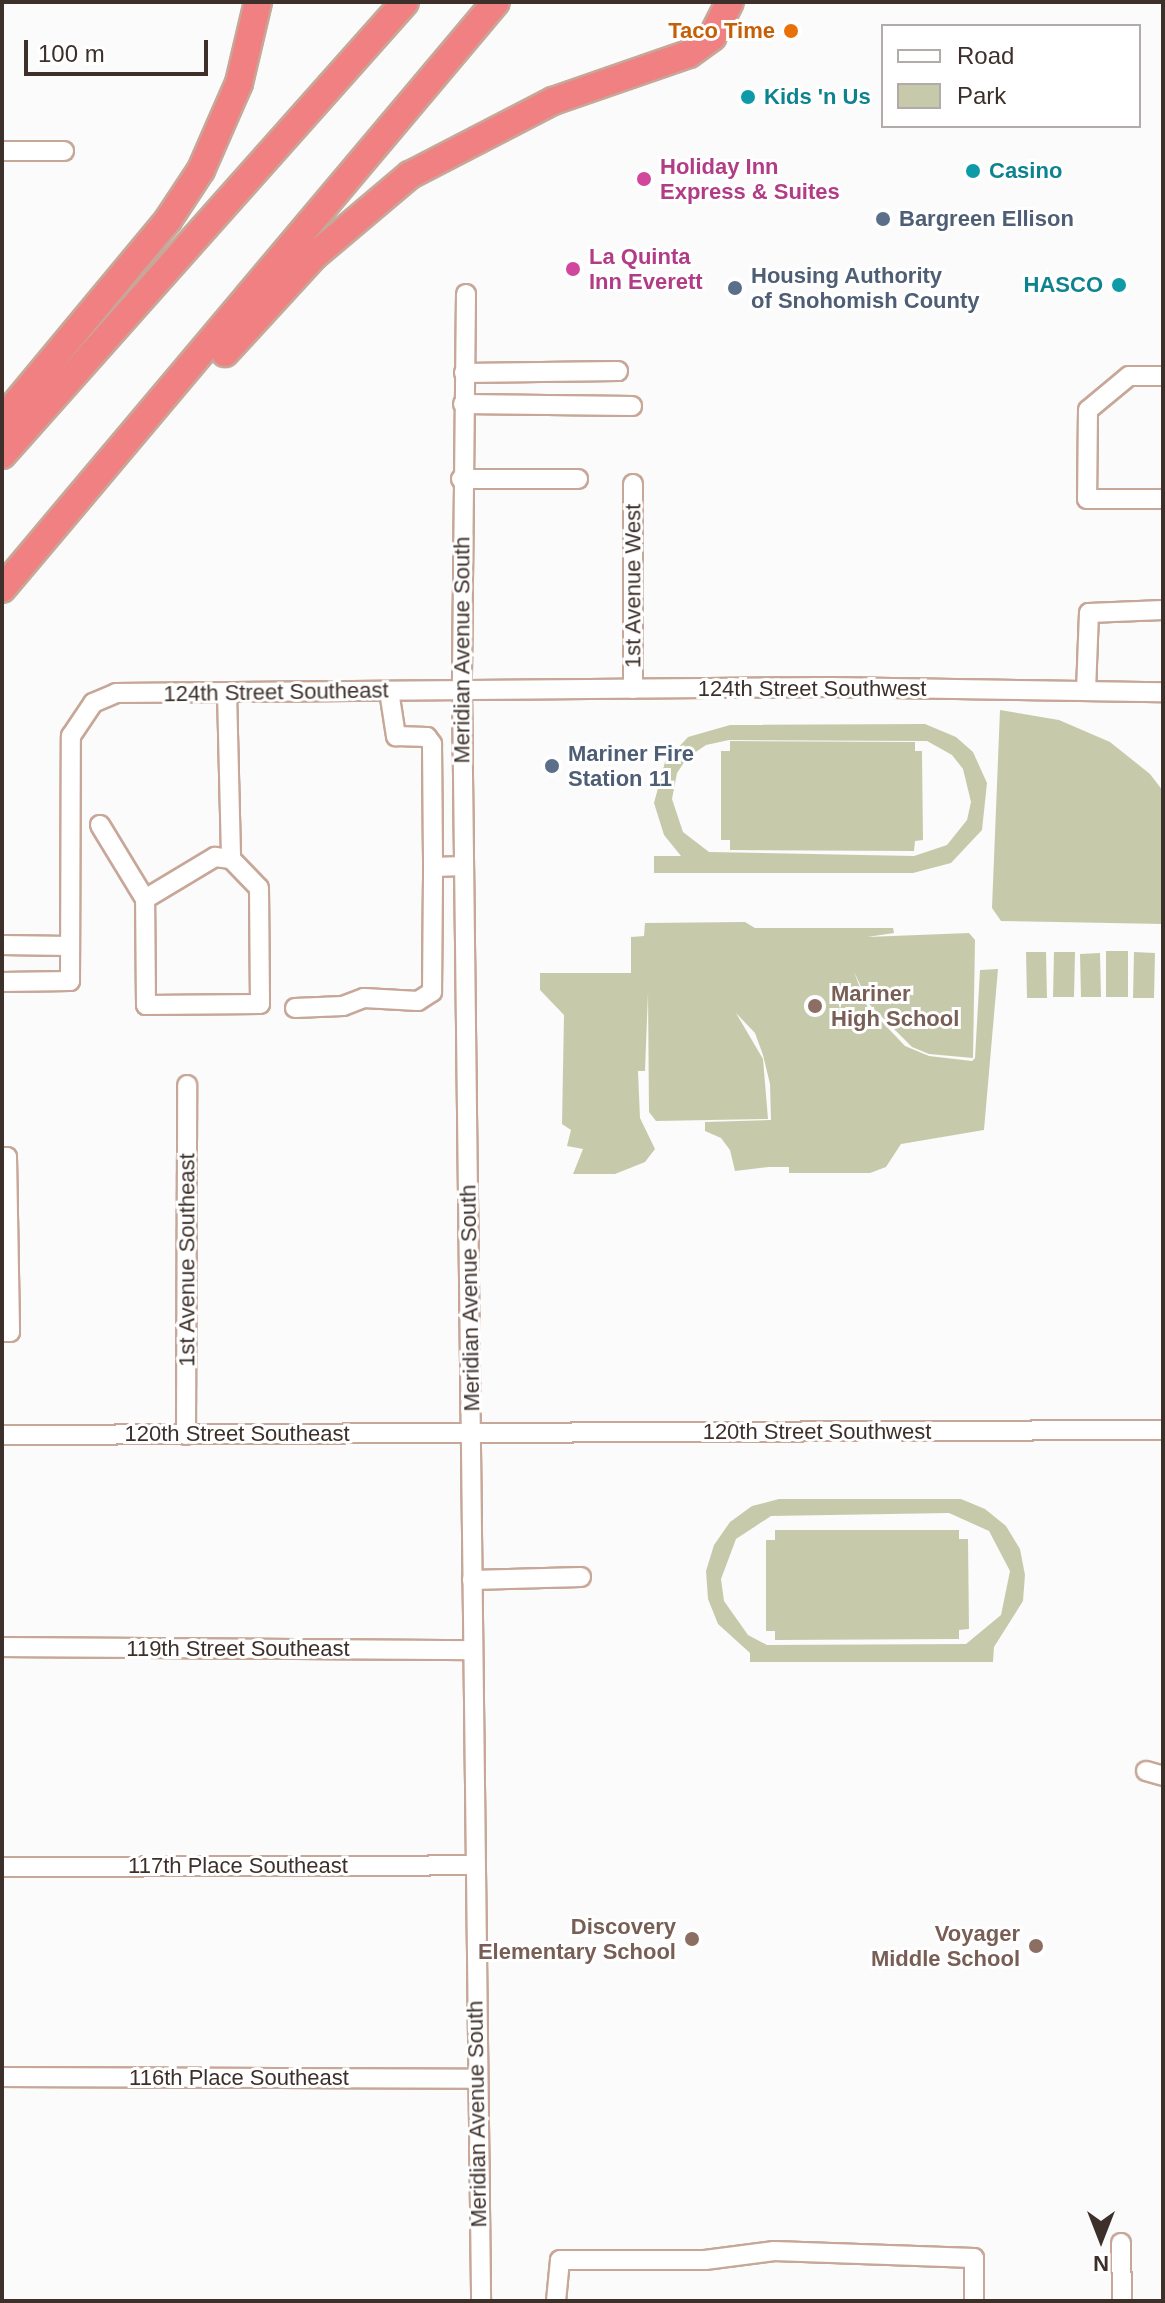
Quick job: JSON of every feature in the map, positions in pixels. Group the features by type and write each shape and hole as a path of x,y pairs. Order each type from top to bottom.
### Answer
{"highway":[{"path":"2,455 405,2"},
{"path":"2,589 496,2"},
{"path":"168,395 208,372 314,256 410,175 542,105 689,54 712,37 724,9"},
{"path":"2,420 184,197 225,122 254,10"}],"street":[{"path":"2,151 64,151"},
{"name":"Meridian Avenue South","path":"466,294 461,479 462,690 472,1431 475,2079 481,2301"},
{"path":"464,373 618,371"},
{"path":"1163,376 1129,376 1088,410 1087,499 1163,499"},
{"path":"463,404 632,406"},
{"path":"461,479 578,479"},
{"name":"1st Avenue West","path":"633,484 633,689"},
{"path":"1086,691 1089,613 1163,610"},
{"name":"124th Street Southwest","path":"462,690 1163,692"},
{"name":"124th Street Southeast","path":"70,946 71,736 93,703 116,693 462,690"},
{"path":"295,1008 343,1006 364,998 418,1001 432,992 432,744 427,737 396,736 389,691"},
{"path":"227,692 231,859"},
{"path":"100,825 145,899 146,1005 260,1004 259,888 231,859 215,857 145,899"},
{"path":"433,867 464,866"},
{"path":"2,945 70,946 70,981 2,982"},
{"name":"1st Avenue Southeast","path":"186,1435 187,1085"},
{"path":"4,1157 6,1332"},
{"name":"120th Street Southwest","path":"472,1431 1163,1430"},
{"name":"120th Street Southeast","path":"2,1435 472,1431"},
{"path":"472,1580 581,1577"},
{"name":"119th Street Southeast","path":"2,1647 473,1650"},
{"name":"117th Place Southeast","path":"2,1867 474,1865"},
{"name":"116th Place Southeast","path":"2,2077 475,2079"},
{"path":"1121,2243 1122,2301"},
{"path":"556,2301 560,2260 693,2260 774,2251 974,2258 974,2301"}],"green space":[{"path":"1000,710 1059,720 1110,742 1150,774 1163,791 1163,924 1001,921 992,908"},
{"path":"925,724 956,737 973,752 987,783 982,830 951,863 913,873 654,873 654,856 681,856 664,835 654,803 665,762 688,737 730,725","holes":["729,740 927,741 952,755 963,769 971,802 967,820 947,845 914,856 709,852 683,832 672,799 677,773 687,758 706,745"]},
{"path":"730,741 915,742 915,751 922,751 923,840 915,841 914,851 730,850 730,840 721,840 721,751 730,751"},
{"path":"745,922 755,928 893,928 894,933 867,937 969,933 975,940 973,1058 929,1054 912,1047 870,1005 854,972 867,1006 905,1046 929,1056 972,1061 975,1058 980,970 998,969 984,1130 901,1144 886,1167 870,1173 789,1173 789,1167 735,1171 730,1150 721,1138 705,1131 705,1122 771,1120 770,1084 763,1055 755,1033 736,1013 763,1059 768,1119 656,1121 649,1112 648,993 645,1071 638,1071 640,1118 655,1149 645,1162 615,1174 573,1174 583,1149 567,1146 571,1130 562,1124 564,1015 540,990 540,973 631,973 631,937 644,936 645,923"},
{"path":"1106,951 1128,951 1128,997 1106,997"},
{"path":"1026,952 1046,952 1047,998 1027,998"},
{"path":"1054,952 1075,952 1074,997 1053,997"},
{"path":"1134,952 1155,953 1154,998 1133,998"},
{"path":"1100,953 1101,997 1081,997 1080,954"},
{"path":"779,1499 961,1499 985,1509 1006,1526 1020,1549 1025,1575 1023,1601 994,1647 993,1662 750,1662 750,1653 718,1624 708,1599 706,1571 714,1545 730,1522 752,1506","holes":["949,1513 989,1531 1010,1571 1001,1615 966,1644 767,1645 748,1635 724,1601 721,1579 736,1539 771,1516"]},
{"path":"775,1530 959,1530 959,1539 968,1539 969,1629 959,1630 959,1639 775,1640 775,1631 766,1631 766,1540 775,1540"}],"place":[{"name":"Taco Time","path":"791,31"},
{"name":"Kids 'n Us","path":"748,97"},
{"name":"Casino","path":"973,171"},
{"name":"Holiday Inn Express & Suites","path":"644,179"},
{"name":"Bargreen Ellison","path":"883,219"},
{"name":"La Quinta Inn Everett","path":"573,269"},
{"name":"HASCO","path":"1119,285"},
{"name":"Housing Authority of Snohomish County","path":"735,288"},
{"name":"Mariner Fire Station 11","path":"552,766"},
{"name":"Mariner High School","path":"815,1006"},
{"name":"Discovery Elementary School","path":"692,1939"},
{"name":"Voyager Middle School","path":"1036,1946"}]}
